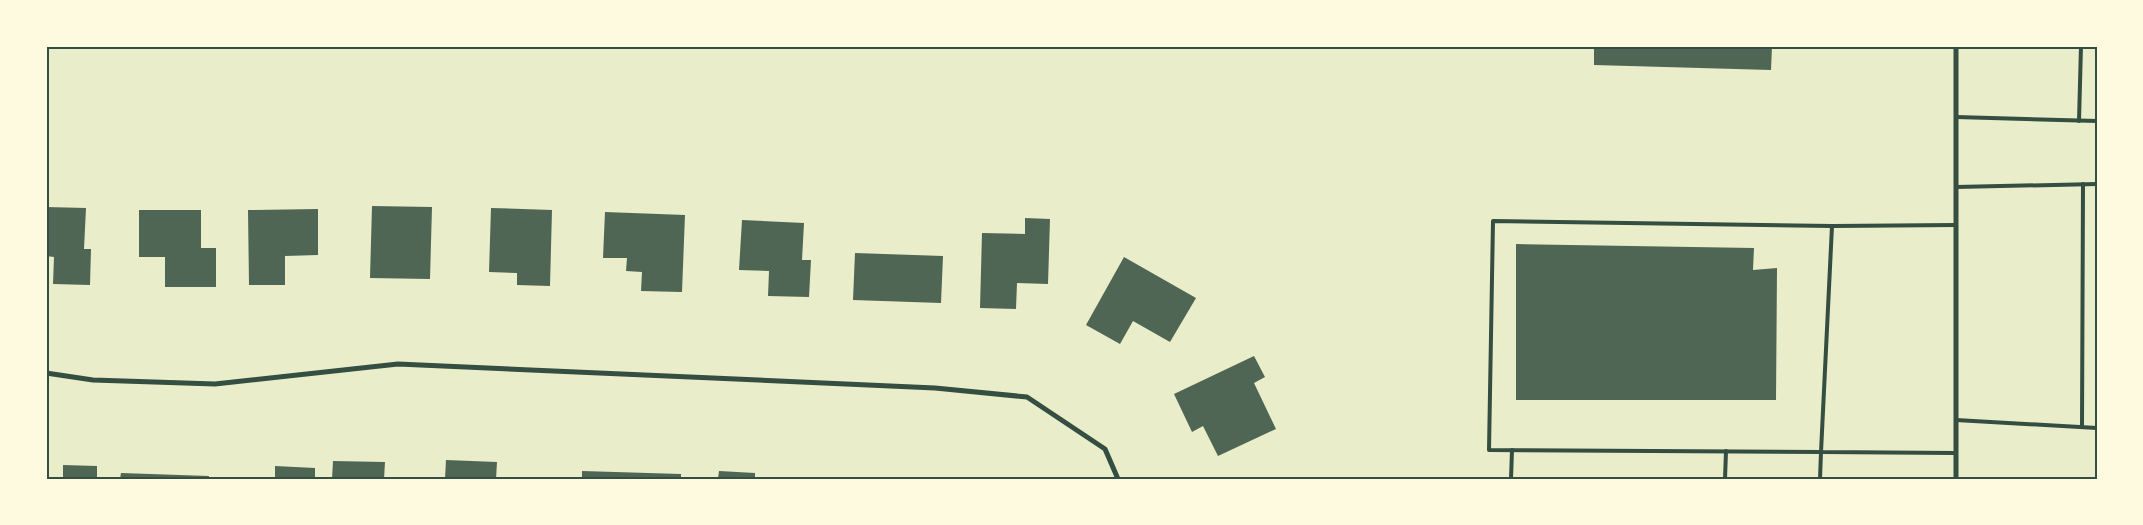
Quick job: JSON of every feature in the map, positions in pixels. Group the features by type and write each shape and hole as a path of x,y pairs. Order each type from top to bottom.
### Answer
{"street":[{"path":"1956,46 1956,479"},
{"path":"46,373 93,380 215,384 398,364 935,388 1026,397 1105,449 1118,479"}],"lane":[{"path":"2079,120 2081,46"},
{"path":"1956,117 2097,121"},
{"path":"2082,427 2083,184"},
{"path":"1956,188 2097,184"},
{"path":"1956,225 1832,226 1493,221 1489,450 1956,453"},
{"path":"1820,479 1832,226"},
{"path":"1956,420 2097,428"},
{"path":"1511,479 1512,450"},
{"path":"1725,479 1726,451"}],"building":[{"path":"1594,46 1772,46 1771,70 1594,65"},
{"path":"372,206 432,207 430,279 370,278"},
{"path":"46,207 86,208 84,249 91,249 90,285 53,284 54,257 46,256"},
{"path":"491,208 552,210 550,286 517,285 517,273 489,272"},
{"path":"318,209 318,255 285,256 285,285 249,285 248,210"},
{"path":"139,210 201,210 201,248 216,248 216,287 165,287 165,257 139,257"},
{"path":"605,212 685,215 682,292 641,291 642,272 626,271 627,258 603,258"},
{"path":"1025,218 1050,219 1048,284 1017,283 1016,309 980,308 982,233 1025,234"},
{"path":"742,220 804,223 802,260 811,260 809,297 768,296 769,271 739,270"},
{"path":"1516,244 1754,248 1753,270 1777,268 1776,400 1516,400"},
{"path":"855,253 943,256 941,303 853,300"},
{"path":"1124,257 1196,298 1170,342 1133,321 1120,344 1086,325"},
{"path":"1254,356 1265,377 1254,383 1276,429 1218,456 1203,426 1192,432 1174,394"},
{"path":"446,460 497,462 496,479 445,479"},
{"path":"333,461 385,462 384,479 332,479"},
{"path":"63,465 97,466 97,479 63,479"},
{"path":"275,466 315,468 315,479 275,479"},
{"path":"582,471 681,474 681,479 582,479"},
{"path":"719,471 755,473 755,479 718,479"},
{"path":"121,473 209,476 209,479 120,479"}]}
